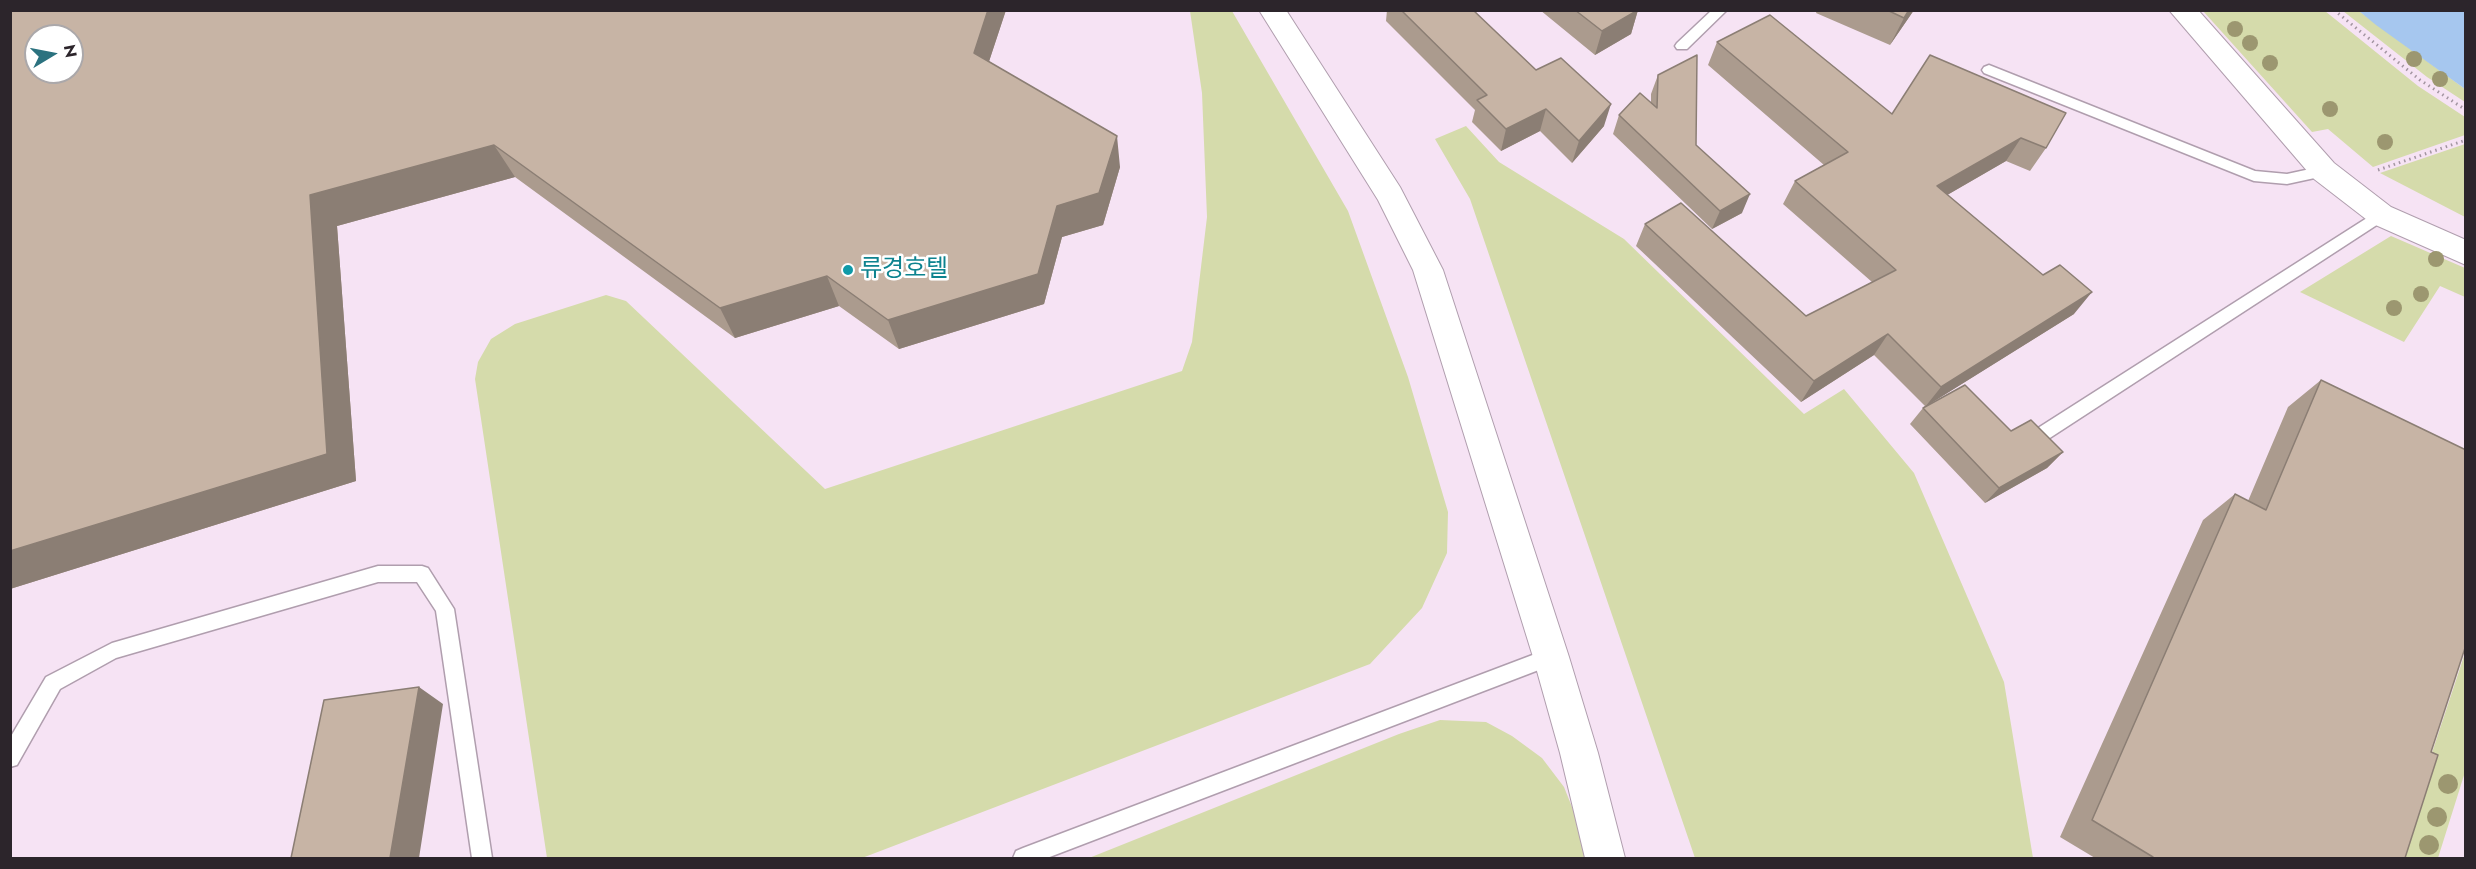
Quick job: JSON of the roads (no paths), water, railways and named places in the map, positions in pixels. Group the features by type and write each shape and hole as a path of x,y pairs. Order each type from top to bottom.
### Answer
{"street":[{"path":"1272,10 1390,195 1428,270 1551,657 1579,753 1605,858"},
{"path":"2182,10 2324,171 2381,214 2466,253"}],"lane":[{"path":"1682,46 1721,10"},
{"path":"1989,70 2254,176 2287,179 2324,171"},
{"path":"2033,440 2381,214"},
{"path":"10,758 53,683 112,651 378,574 422,574 445,609 482,858"},
{"path":"1023,858 1551,657"}],"water":[{"path":"2359,11 2465,11 2465,89 2376,25"}],"place":[{"name":"류경호텔","path":"848,270"}]}
